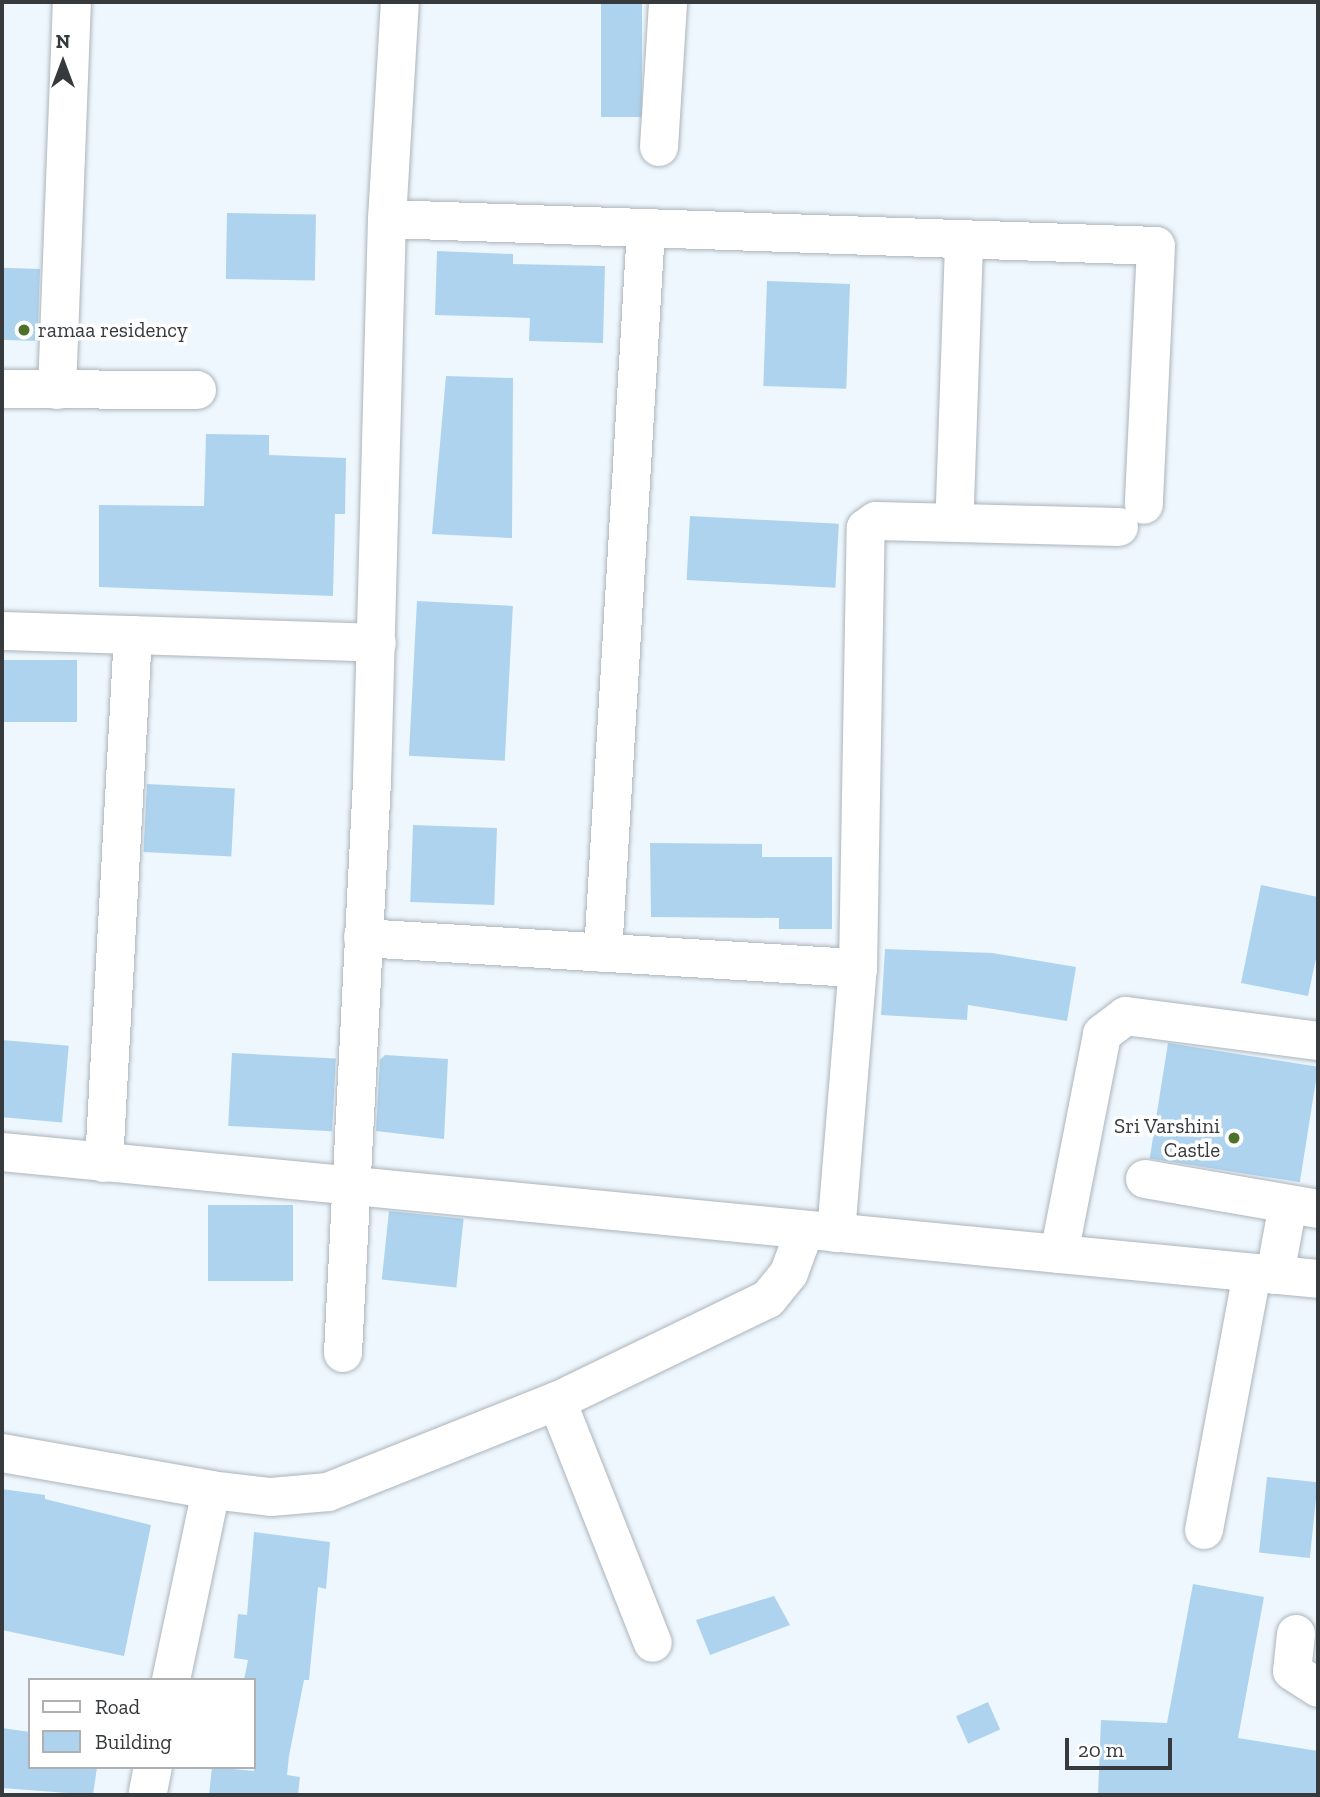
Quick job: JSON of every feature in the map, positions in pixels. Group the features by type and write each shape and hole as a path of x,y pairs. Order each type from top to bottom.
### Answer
{"street":[{"path":"57,390 72,2"},
{"path":"343,1353 347,1185 363,938 377,643 387,219 400,2"},
{"path":"659,147 668,2"},
{"path":"387,219 1156,246 1131,516 876,521 866,528 858,968 836,1233"},
{"path":"603,953 646,230"},
{"path":"955,503 964,240"},
{"path":"2,389 197,390"},
{"path":"2,631 377,643"},
{"path":"104,1163 133,635"},
{"path":"363,938 858,968"},
{"path":"1059,1254 1102,1034 1126,1016 1318,1041"},
{"path":"2,1153 1318,1279"},
{"path":"1145,1179 1303,1206 1263,1274 1204,1530"},
{"path":"2,1453 211,1490 271,1497 328,1492 557,1401 768,1298 789,1273 799,1246 798,1229"},
{"path":"557,1401 653,1643"},
{"path":"171,1678 211,1490"},
{"path":"1296,1634 1292,1671 1318,1688"}],"building":[{"path":"601,2 642,2 642,117 601,117"},
{"path":"227,213 316,215 315,281 226,279"},
{"path":"437,251 513,254 513,264 605,266 603,343 529,341 530,318 435,315"},
{"path":"2,268 40,269 37,341 2,340"},
{"path":"767,281 850,284 846,389 763,386"},
{"path":"446,376 513,378 512,538 432,534"},
{"path":"206,434 269,435 269,455 346,458 345,514 335,514 333,596 99,587 99,505 204,506"},
{"path":"690,516 839,524 835,588 687,580"},
{"path":"417,601 513,606 505,761 409,756"},
{"path":"2,660 77,660 77,722 2,722"},
{"path":"147,784 235,789 231,857 143,852"},
{"path":"413,825 497,828 494,905 410,902"},
{"path":"650,843 762,844 762,857 832,857 832,929 779,929 779,918 651,917"},
{"path":"1261,885 1318,897 1318,949 1308,996 1241,983"},
{"path":"885,949 992,953 1076,967 1067,1021 968,1005 967,1020 881,1015"},
{"path":"2,1040 69,1046 62,1123 2,1117"},
{"name":"Sri Varshini Castle","path":"1168,1043 1318,1067 1300,1182 1150,1159"},
{"path":"232,1053 336,1058 332,1131 228,1126"},
{"path":"385,1055 448,1059 444,1139 376,1131 380,1060"},
{"path":"208,1205 293,1205 293,1281 208,1281"},
{"path":"389,1211 464,1219 456,1287 382,1280"},
{"path":"1267,1477 1318,1482 1310,1558 1259,1553"},
{"path":"2,1489 45,1495 45,1499 151,1525 124,1656 2,1630"},
{"path":"254,1532 330,1542 326,1589 318,1587 309,1680 304,1680 289,1756 287,1775 300,1777 298,1795 209,1795 212,1769 256,1769 256,1678 244,1678 248,1660 234,1658 238,1614 247,1615"},
{"path":"1193,1584 1264,1597 1238,1738 1318,1751 1318,1795 1098,1795 1101,1720 1167,1723"},
{"path":"774,1596 790,1625 710,1655 696,1620"},
{"path":"988,1702 1000,1729 968,1744 956,1716"},
{"path":"2,1728 28,1732 28,1769 97,1769 93,1795 2,1788"}],"place":[{"name":"ramaa residency","path":"24,330"},
{"name":"Sri Varshini Castle","path":"1234,1138"}]}
